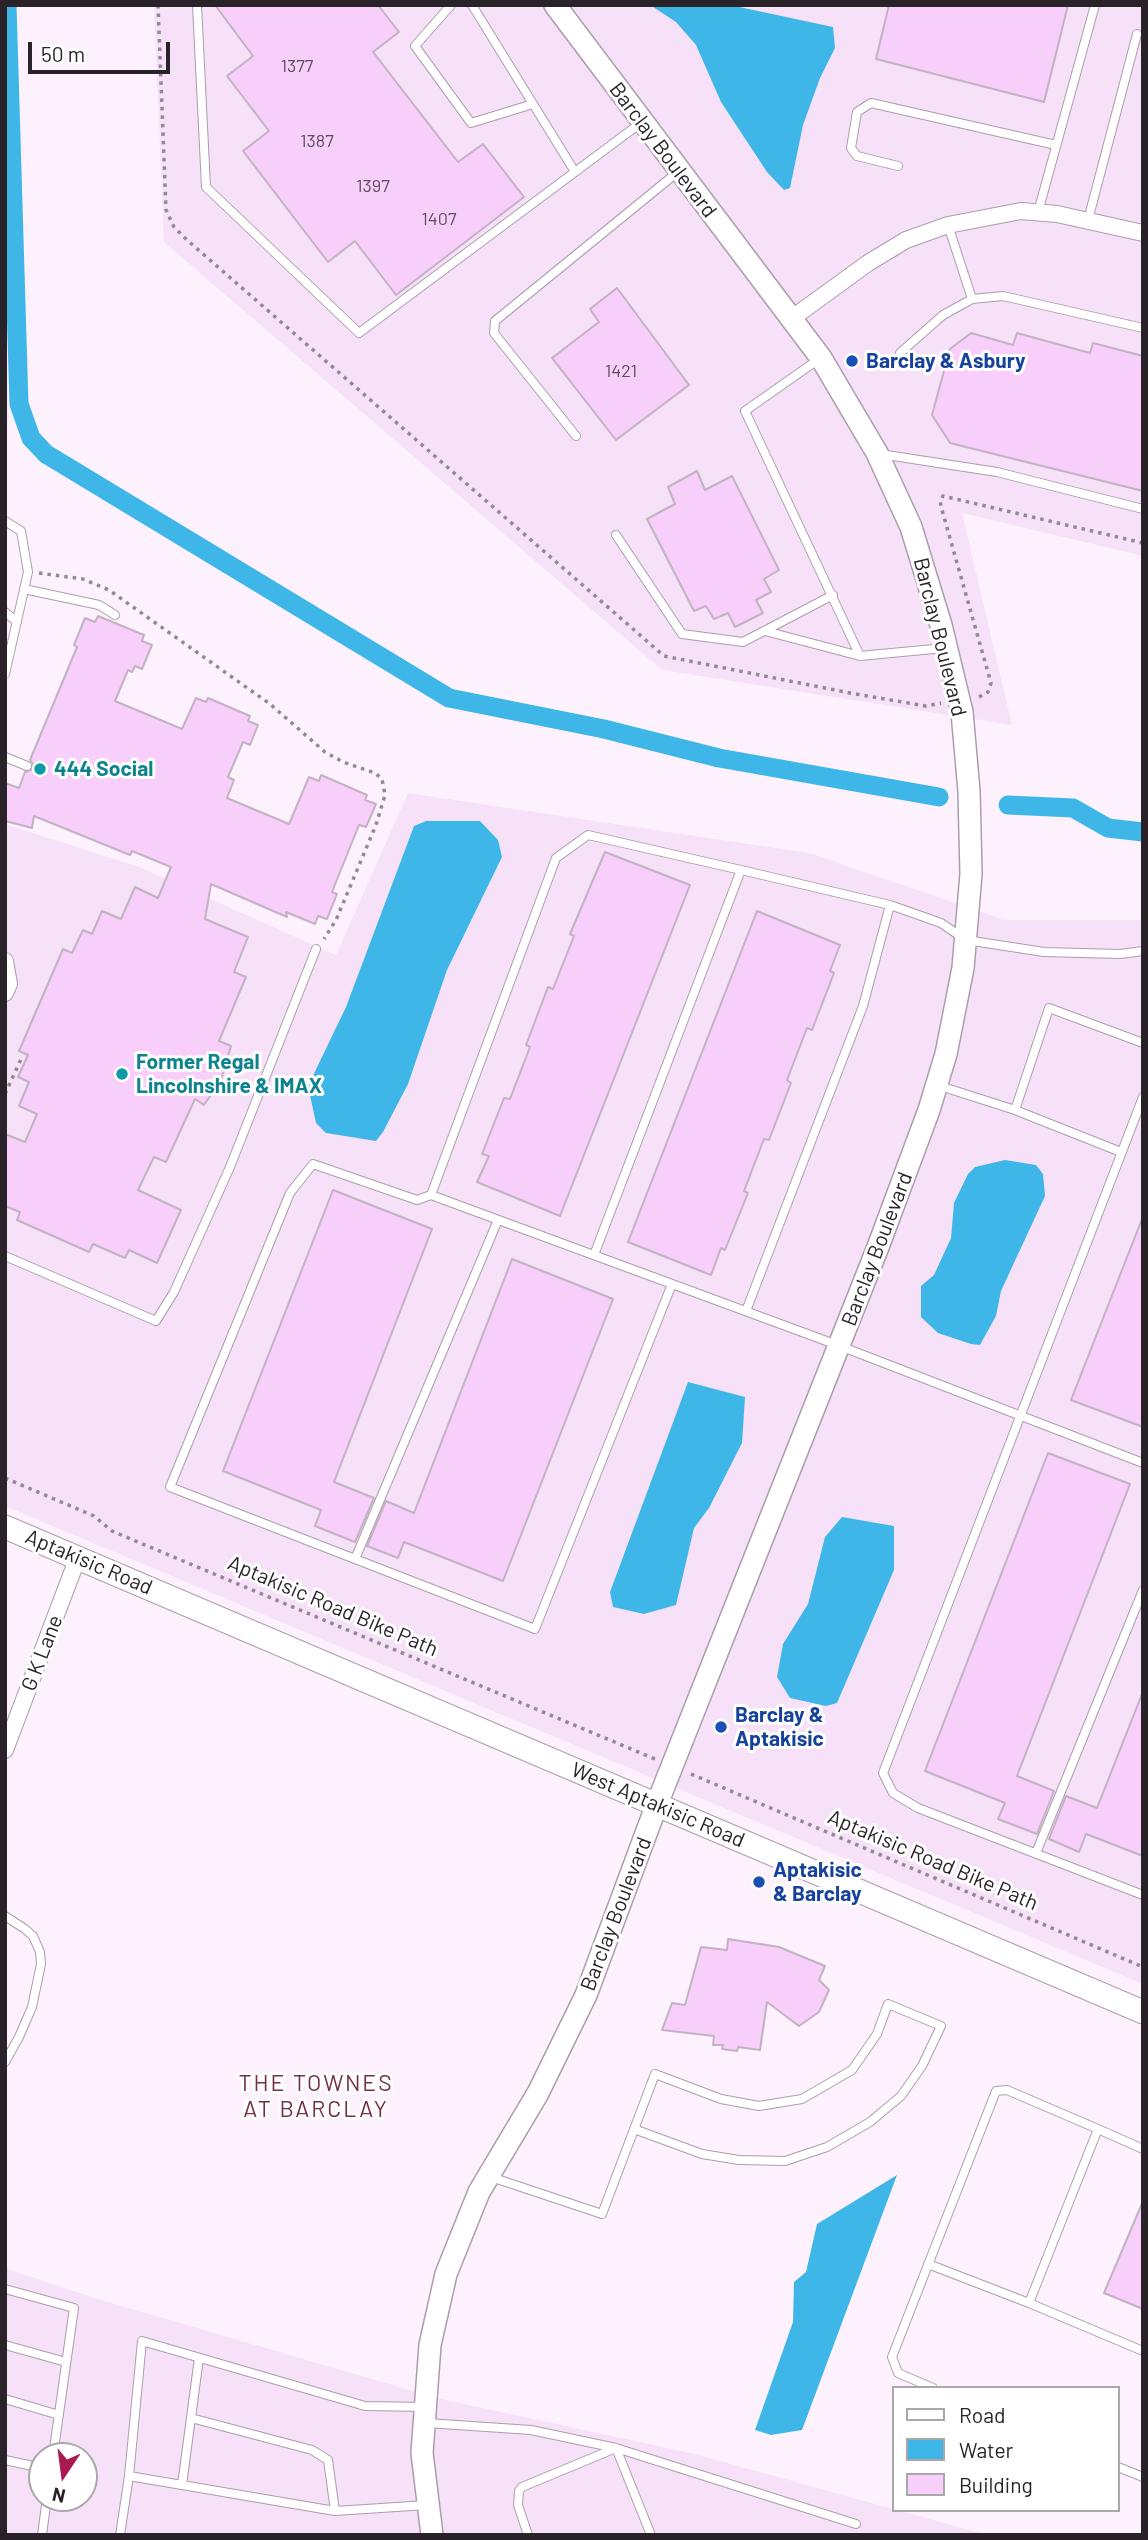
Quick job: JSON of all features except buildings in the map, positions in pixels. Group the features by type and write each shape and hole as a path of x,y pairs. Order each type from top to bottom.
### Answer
{"main road":[{"name":"Aptakisic Road","path":"5,1527 172,1599"},
{"name":"West Aptakisic Road","path":"172,1599 1143,2012"}],"street":[{"name":"Barclay Boulevard","path":"432,2535 422,2453 430,2345 446,2274 479,2192 538,2093 586,1994 657,1804 840,1346 937,1085 946,1054 963,968 971,874 969,791 962,712 947,648 911,527 877,453 821,358 555,5"},
{"path":"791,319 877,257 906,240 948,225 1021,211 1088,220 1142,232"},
{"path":"5,961 9,984 5,993"},
{"name":"G K Lane","path":"5,1750 78,1557"}],"lane":[{"path":"197,5 206,187 359,333 642,122"},
{"path":"451,5 415,47 471,123 533,104"},
{"path":"472,5 575,172"},
{"path":"1038,212 1095,5"},
{"path":"1088,220 1137,34"},
{"path":"898,166 856,156 850,148 858,112 871,103 1056,145"},
{"path":"576,436 494,333 495,321 679,171"},
{"path":"948,225 972,299"},
{"path":"900,353 943,315 972,299 1003,296 1143,328"},
{"path":"821,358 745,411 860,656"},
{"path":"877,453 998,472 1143,509"},
{"path":"5,521 21,531 28,572 5,674"},
{"path":"616,535 682,634 743,642 833,595"},
{"path":"24,589 99,605 115,615"},
{"path":"5,612 17,622"},
{"path":"765,631 860,656 947,648"},
{"path":"5,757 27,766"},
{"path":"431,1195 556,858 589,835 890,905 941,923 966,940 1044,952 1120,954 1143,951"},
{"path":"594,1255 741,870"},
{"path":"746,1311 863,1006 890,905"},
{"path":"5,1256 156,1321 174,1292 230,1167 316,949"},
{"path":"1015,1110 1049,1008 1143,1043"},
{"path":"937,1085 1015,1110 1121,1152"},
{"path":"1143,1097 883,1773 893,1793 918,1808 1143,1895"},
{"path":"672,1284 535,1629 170,1487 290,1193 313,1164 417,1200 431,1195 840,1346 1143,1463"},
{"path":"355,1559 498,1220"},
{"path":"1036,1853 1143,1590"},
{"path":"5,1916 33,1936 40,1952 41,1964 32,2007 5,2062"},
{"path":"488,2176 603,2214 634,2130 655,2074 722,2099 759,2106 802,2099 852,2070 877,2034 888,2004 941,2026 922,2066 901,2095 870,2122 827,2147 796,2158 785,2161 739,2160 702,2154 634,2130"},
{"path":"929,2386 898,2372 892,2357 996,2091 1007,2090 1143,2149"},
{"path":"1029,2303 1098,2129"},
{"path":"928,2264 1143,2351"},
{"path":"5,2289 74,2308 55,2442"},
{"path":"120,2535 129,2476 142,2342 365,2406 531,2430 616,2448 856,2524"},
{"path":"5,2345 66,2362"},
{"path":"182,2485 200,2358"},
{"path":"5,2399 59,2414"},
{"path":"191,2418 312,2450 328,2460 335,2511"},
{"path":"527,2535 518,2505 522,2487 616,2448"},
{"path":"616,2448 651,2535"},
{"path":"5,2459 28,2465"},
{"path":"1120,2468 1143,2477"},
{"path":"129,2476 335,2511 427,2505"},
{"path":"42,2535 45,2512"}],"path":[{"path":"158,5 166,211 174,227 187,240 664,656 926,706 943,703"},
{"path":"979,697 988,692 990,683 942,510 940,501 943,496 1143,543"},
{"path":"28,572 83,579 109,590 270,704 325,752 343,762 375,773 382,779 385,795 376,825 336,919 316,949"},
{"path":"5,1094 22,1057"},
{"name":"Aptakisic Road Bike Path","path":"5,1478 94,1516 112,1531 652,1758"},
{"name":"Aptakisic Road Bike Path","path":"710,1783 1143,1967"}],"shaded area":[{"path":"154,5 1143,5 1143,556 962,513 1012,725 662,670 164,242"},
{"path":"408,793 809,853 1005,920 1143,920 1143,1984 5,1506 5,824 139,867 336,955"},
{"path":"5,2268 98,2299 437,2398 695,2454 892,2509 892,2512 904,2512 987,2535 5,2535"}],"water":[{"path":"650,5 730,5 833,27 835,48 820,78 803,125 790,188 784,190 767,172 721,102 696,45 676,22"},
{"path":"426,821 480,821 498,840 502,857 447,970 408,1084 383,1132 376,1141 326,1133 316,1123 308,1086 346,1007 414,826"},
{"path":"1005,1160 1036,1165 1043,1174 1045,1196 1001,1291 996,1316 980,1345 971,1344 938,1333 921,1317 921,1286 934,1275 951,1238 954,1203 968,1174 975,1167"},
{"path":"688,1382 745,1397 742,1443 709,1508 694,1528 676,1605 644,1614 613,1607 610,1592"},
{"path":"842,1517 894,1526 894,1570 837,1703 826,1706 790,1698 777,1677 783,1644 808,1604 825,1537"},
{"path":"897,2175 802,2430 771,2435 755,2430 793,2322 794,2282 806,2272 817,2224"}],"waterway":[{"path":"7,5 19,404 31,438 46,454 449,698 604,729 719,758 939,797"},
{"path":"1008,805 1073,808 1108,828 1143,832"}],"place":[{"name":"Barclay & Asbury","path":"852,361"},
{"name":"444 Social","path":"40,769"},
{"name":"Former Regal Lincolnshire & IMAX","path":"122,1074"},
{"name":"Barclay & Aptakisic","path":"721,1727"},
{"name":"Aptakisic & Barclay","path":"759,1882"}],"district":[{"name":"THE TOWNES AT BARCLAY","path":"316,2096"}]}
